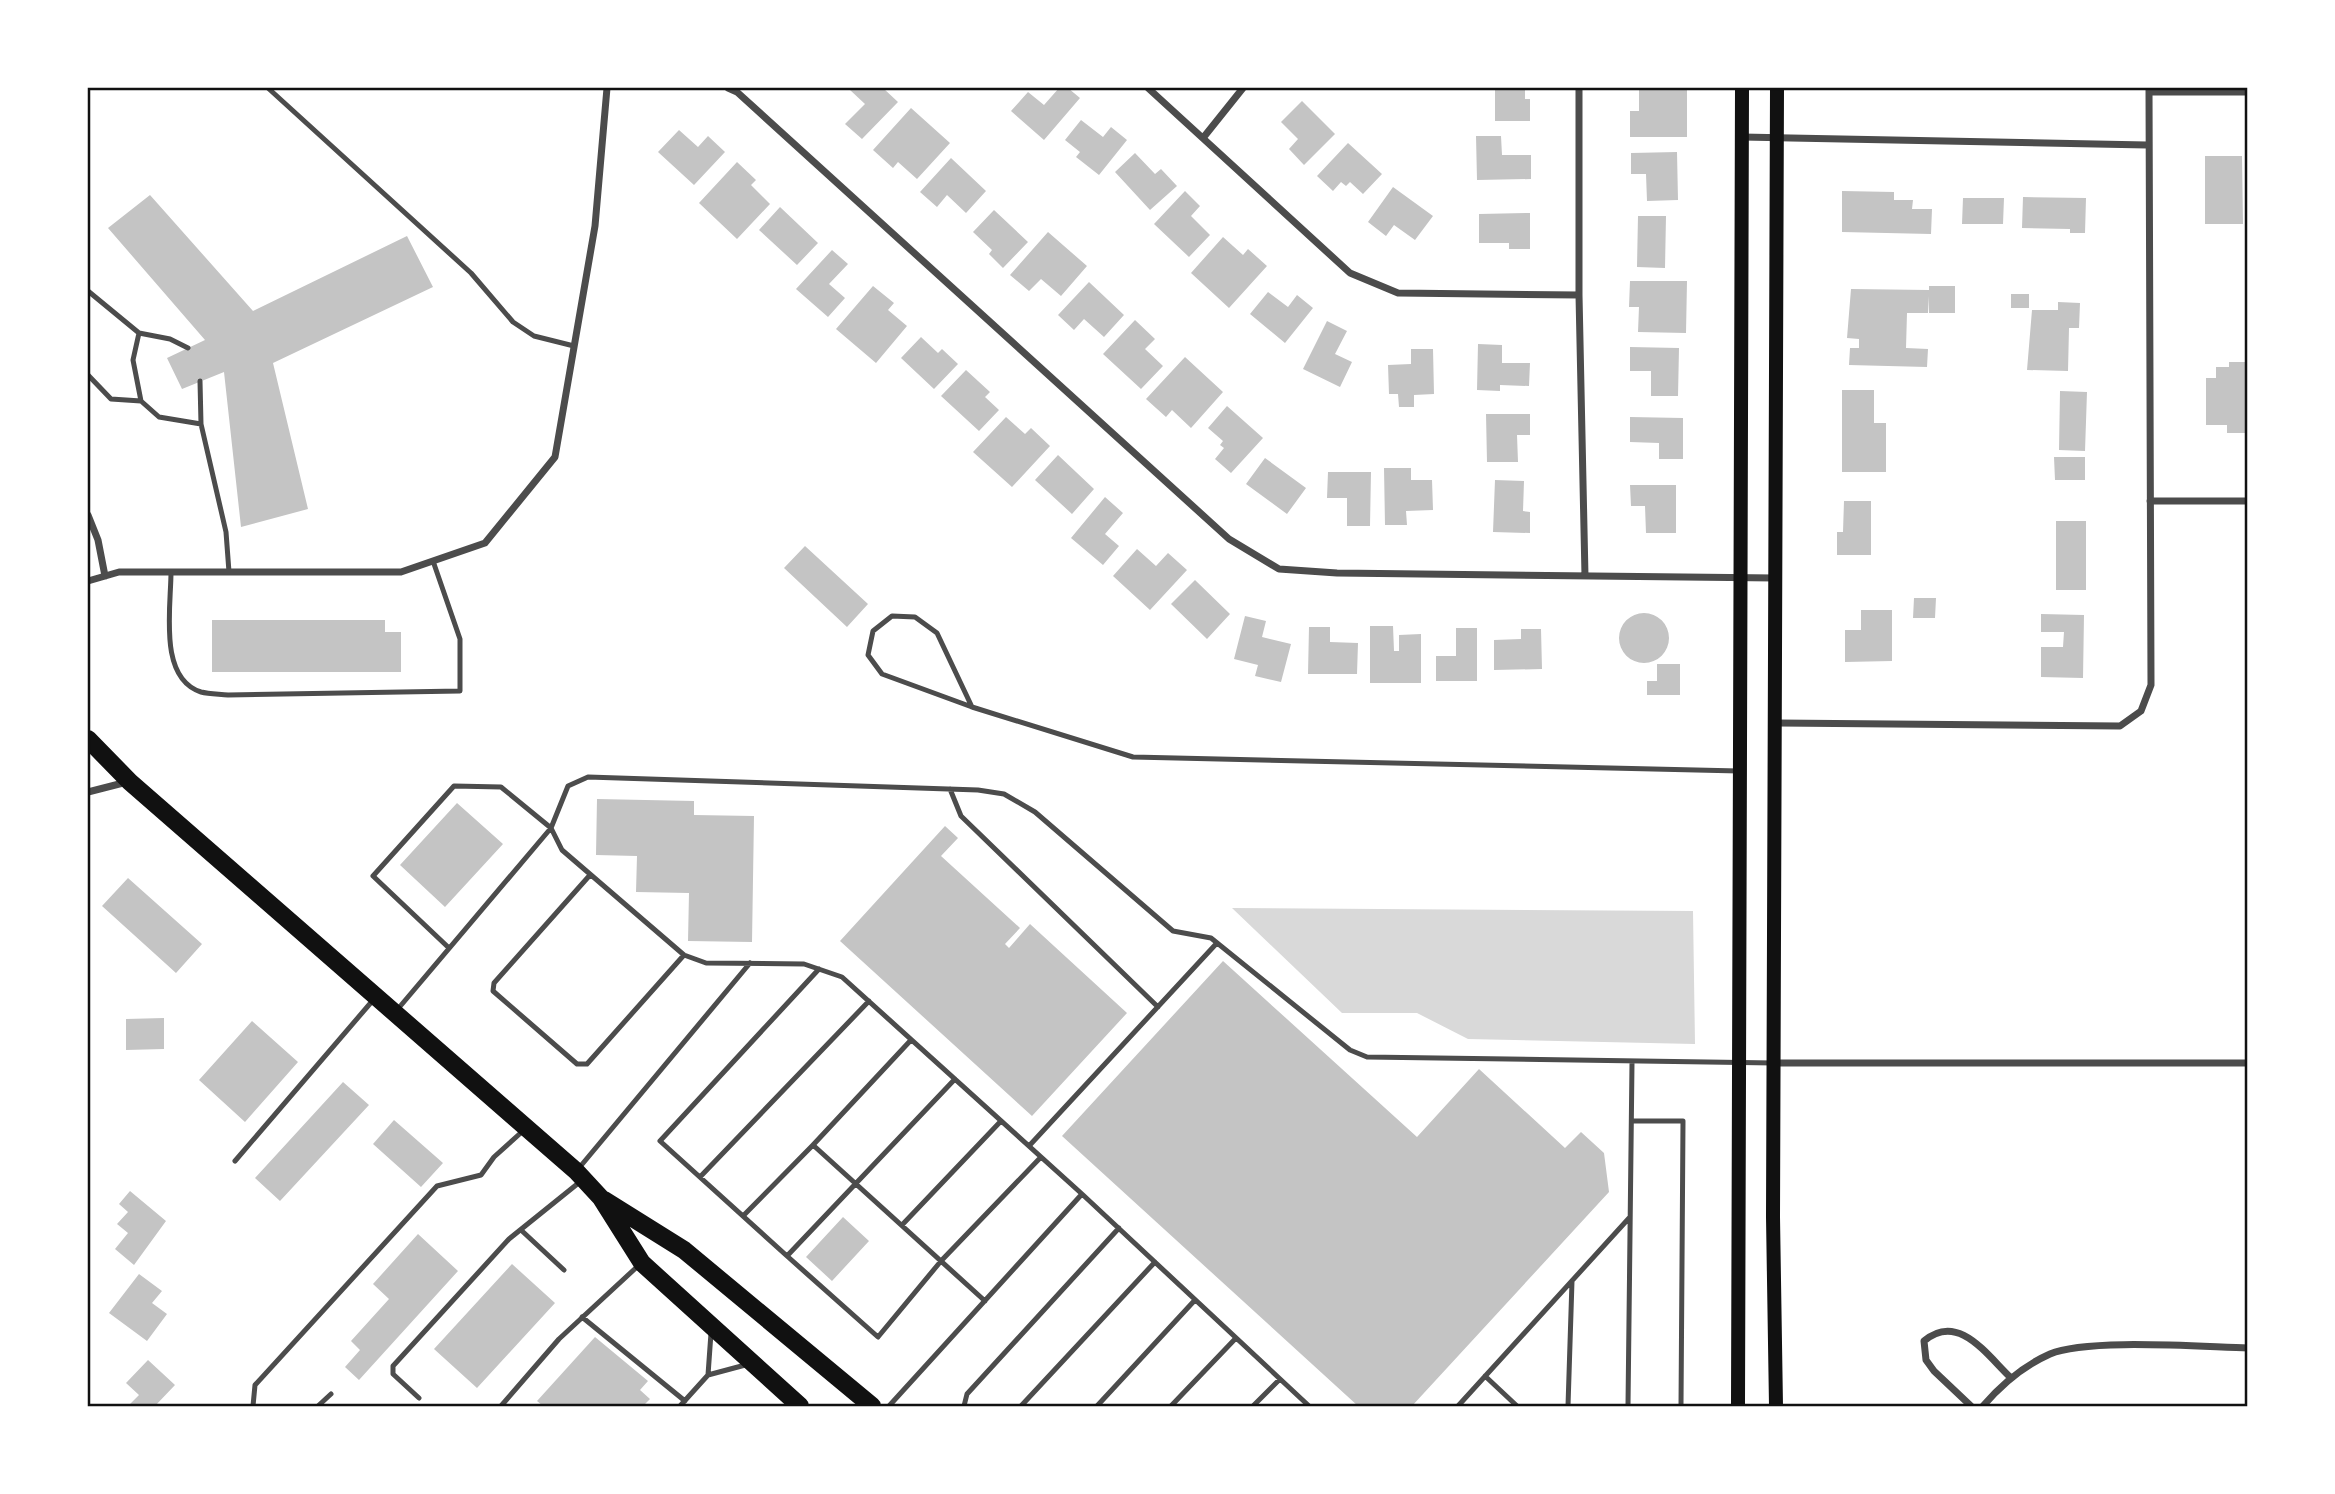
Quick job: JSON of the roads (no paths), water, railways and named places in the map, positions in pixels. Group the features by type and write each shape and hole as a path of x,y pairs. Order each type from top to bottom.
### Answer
{"main road":[{"path":"1738,1406 1742,88"},
{"path":"1776,1406 1774,723 1777,88"},
{"path":"88,740 130,782 580,1175 601,1198 642,1263 800,1406"},
{"path":"601,1198 684,1250 872,1406"}],"street":[{"path":"88,581 119,572 401,572 485,543 555,457 595,226 607,88"},
{"path":"728,88 747,102 1229,539 1279,569 1776,578"},
{"path":"1148,88 1350,273 1398,293 1579,295"},
{"path":"1203,138 1242,88"},
{"path":"1580,88 1579,295 1585,576"},
{"path":"1774,723 2120,726 2141,711 2151,685 2147,145 2150,90 2248,92"},
{"path":"1741,136 2147,145"},
{"path":"2150,501 2248,501"},
{"path":"88,516 97,540 105,576"},
{"path":"88,792 130,782"},
{"path":"1774,1063 2248,1063"},
{"path":"1971,1406 1926,1360 1924,1341 1935,1332 1950,1329 1966,1334 2010,1377"},
{"path":"1983,1406 2010,1377 2052,1353 2084,1348 2248,1348"}],"lane":[{"path":"268,88 427,231 471,274 513,322 534,337 574,346"},
{"path":"88,290 139,333 170,339 188,348"},
{"path":"139,333 133,360 141,401 159,417 201,425"},
{"path":"88,375 111,399 141,401"},
{"path":"200,381 201,425 226,532 229,572"},
{"path":"172,572 172,664 183,681 200,692 228,695 460,691 460,639 433,561"},
{"path":"972,707 937,633 915,617 892,616 873,631 868,655 882,674 972,707 1133,757 1740,771"},
{"path":"395,1012 551,828 568,786 588,777 950,789 1004,794 1035,812 1173,931 1211,938 1350,1049 1367,1057 1774,1063"},
{"path":"449,948 373,876 454,786 501,787 551,828 562,850 684,955 706,963 804,964 842,977 1030,1146 1309,1406"},
{"path":"950,789 961,816 981,837 1158,1007"},
{"path":"590,875 494,983 493,991 576,1064 587,1064 684,955"},
{"path":"1030,1146 1216,943"},
{"path":"419,1398 393,1374 393,1366 521,1230 580,1175 750,963"},
{"path":"819,969 660,1140 877,1337 941,1261 1041,1157"},
{"path":"235,1161 376,996"},
{"path":"700,1177 869,1001"},
{"path":"743,1216 911,1040"},
{"path":"1628,1406 1632,1063"},
{"path":"787,1256 955,1079"},
{"path":"902,1225 1001,1121"},
{"path":"1632,1121 1683,1121 1681,1406"},
{"path":"253,1406 255,1385 437,1186 481,1175 494,1157 527,1128"},
{"path":"813,1145 985,1301"},
{"path":"889,1406 1082,1194"},
{"path":"1458,1406 1630,1217"},
{"path":"964,1406 967,1394 1119,1228"},
{"path":"521,1230 564,1270"},
{"path":"1021,1406 1155,1262"},
{"path":"500,1406 559,1339 642,1263"},
{"path":"1567,1406 1572,1281"},
{"path":"1097,1406 1195,1300"},
{"path":"582,1317 685,1401"},
{"path":"708,1375 712,1326"},
{"path":"1171,1406 1236,1338"},
{"path":"680,1406 708,1375 752,1363"},
{"path":"1485,1376 1517,1406"},
{"path":"1254,1406 1280,1379"},
{"path":"318,1406 331,1394"}]}
